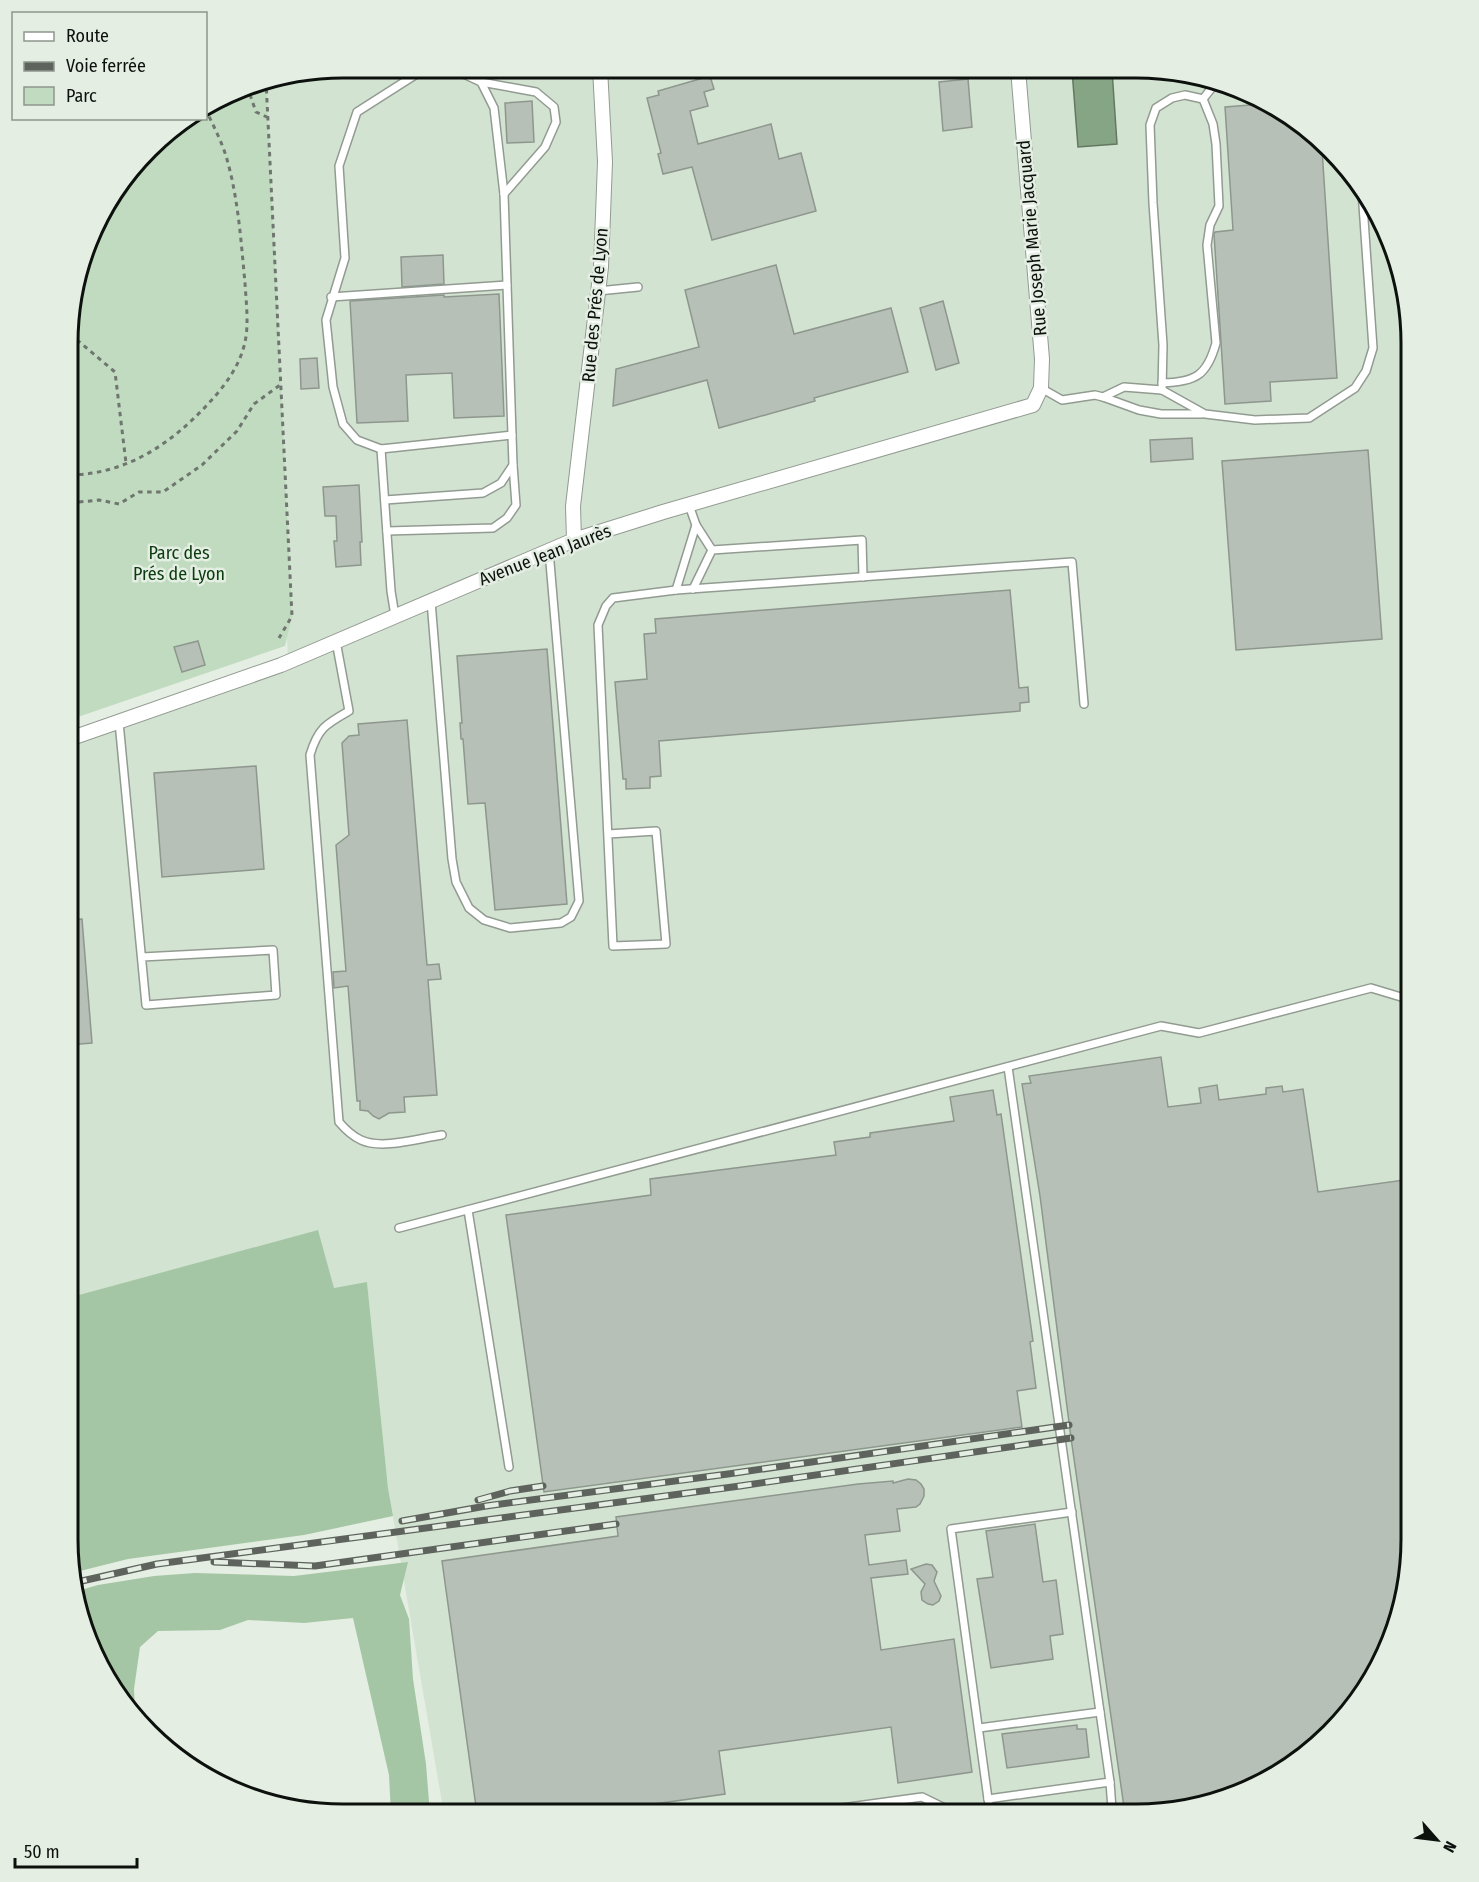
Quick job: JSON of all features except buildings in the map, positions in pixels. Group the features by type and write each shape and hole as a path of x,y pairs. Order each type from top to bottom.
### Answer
{"street":[{"name":"Rue des Prés de Lyon","path":"574,540 573,506 598,291 606,162 601,78"},
{"name":"Rue Joseph Marie Jacquard","path":"1019,78 1042,359 1041,388 1033,405"},
{"name":"Avenue Jean Jaurès","path":"78,736 281,665 574,540 1033,405"}],"lane":[{"path":"411,78 357,112 339,166 345,258 326,320 333,387 343,424 357,440 381,449 512,435"},
{"path":"472,78 481,82 536,92 554,106 556,122 545,147 504,194"},
{"path":"387,531 493,528 507,518 516,505 504,194 494,108 481,82"},
{"path":"1203,99 1211,89"},
{"path":"1162,386 1164,345 1153,203 1150,125 1156,108 1172,98 1185,95 1203,99"},
{"path":"1103,397 1124,387 1162,386 1182,382 1205,370 1212,358 1216,343 1207,245 1210,225 1219,206 1216,144 1213,124 1203,99"},
{"path":"1041,388 1062,400 1095,395 1139,411 1161,414 1205,414 1255,420 1309,418 1334,404 1355,388 1366,371 1373,348 1363,206"},
{"path":"332,297 507,285"},
{"path":"598,291 638,287"},
{"path":"1162,386 1205,414"},
{"path":"381,449 395,616"},
{"path":"385,500 483,493 501,483 513,465"},
{"path":"689,505 696,525 712,550"},
{"path":"676,590 696,525"},
{"path":"712,550 862,540 863,577"},
{"path":"693,589 712,550"},
{"path":"431,601 451,847 456,882 469,908 484,920 510,928 561,923 571,917 579,901 549,551"},
{"path":"608,834 656,831 666,944 613,946 598,625 606,606 613,598 676,590 1072,562 1084,704"},
{"path":"336,641 350,711 326,724 315,737 310,755 339,1122 361,1141 381,1145 442,1135"},
{"path":"119,722 146,1005 276,995 273,950 142,957"},
{"path":"399,1228 1161,1026 1199,1033 1371,988 1401,996"},
{"path":"1008,1067 1112,1804"},
{"path":"468,1210 509,1467"},
{"path":"989,1804 951,1529 1072,1512"},
{"path":"979,1728 1100,1712"},
{"path":"988,1798 1110,1782"},
{"path":"875,1804 922,1797 936,1804"}],"path":[{"path":"266,89 292,616 279,638"},
{"path":"249,95 256,112 267,117"},
{"path":"78,474 102,471 141,458 172,439 218,394 237,365 246,341 247,306 236,204 226,156 208,114"},
{"path":"78,341 115,372 126,463"},
{"path":"78,502 99,500 119,504 139,492 163,492 202,465 237,431 254,404 280,386"}],"shaded area":[{"path":"343,78 1136,78 1171,80 1205,87 1253,105 1269,113 1324,155 1366,210 1381,241 1396,291 1400,325 1401,1539 1396,1591 1381,1641 1366,1672 1324,1727 1296,1750 1187,1799 1171,1802 1136,1804 442,1804 388,1488 367,1283 78,1337 78,742 288,660 262,91 308,80"},
{"path":"1073,78 1113,78 1117,144 1078,147"},
{"path":"318,1230 334,1288 367,1282 388,1488 393,1516 304,1535 128,1559 80,1571 78,1295"},
{"path":"408,1562 400,1595 409,1619 413,1679 426,1764 429,1804 390,1804 389,1775 353,1618 304,1623 248,1620 220,1630 158,1631 140,1647 134,1689 135,1702 113,1672 98,1641 83,1589 154,1576 195,1573 294,1576"}],"green space":[{"name":"Parc des Prés de Lyon","path":"266,89 292,616 285,646 78,717 78,343 80,308 87,274 98,241 113,210 155,155 200,120 207,120 207,115 210,113 241,98"}],"railway":[{"path":"402,1521 486,1506 1069,1425"},
{"path":"81,1581 157,1564 740,1486 1071,1438"},
{"path":"478,1500 510,1491 543,1486"},
{"path":"214,1562 315,1566 616,1524"}]}
